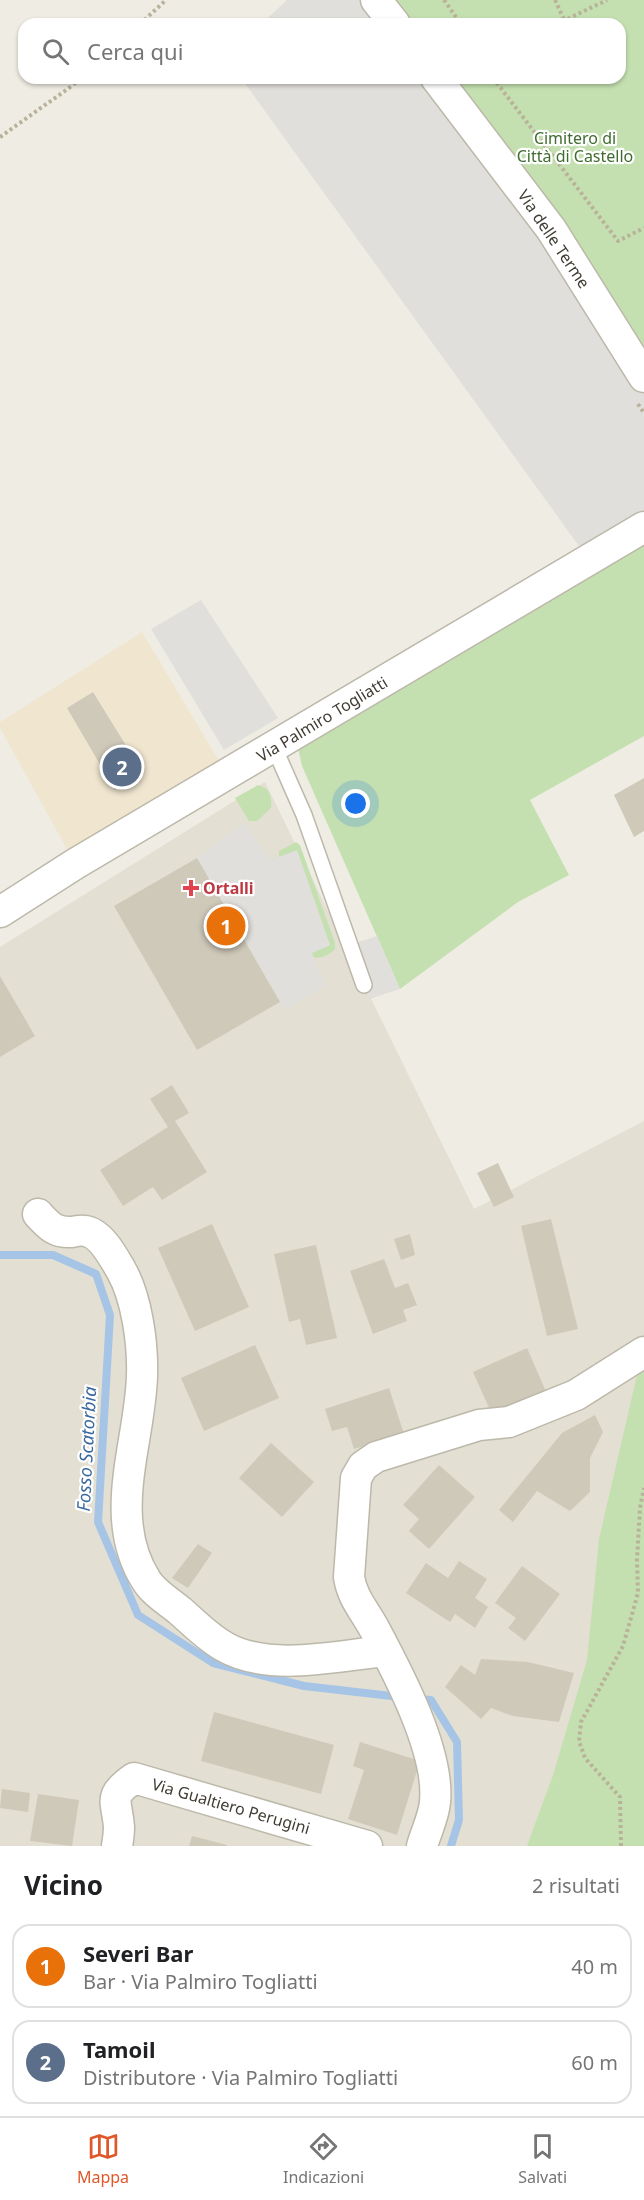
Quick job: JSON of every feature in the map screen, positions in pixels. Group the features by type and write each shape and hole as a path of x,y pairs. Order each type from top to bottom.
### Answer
{"street":[{"path":"376,0 390,18"},
{"name":"Via delle Terme","path":"441,84 551,230 644,377"},
{"name":"Via Palmiro Togliatti","path":"0,912 75,864 644,527"},
{"path":"38,1214 51,1229 65,1232 87,1231 102,1242 122,1271 133,1297 141,1350 142,1377 125,1504 131,1547 146,1580 157,1593 223,1646 242,1655 283,1661 392,1664"},
{"path":"422,1846 435,1802 432,1763 414,1711 392,1664 351,1592 349,1576 356,1478 363,1466 376,1457 479,1425 510,1422 576,1395 644,1352"},
{"name":"Via Gualtiero Perugini","path":"117,1846 119,1827 114,1803 120,1788 134,1778 367,1846"}],"lane":[{"path":"274,747 304,815 364,986"}],"path":[{"path":"146,18 166,0"},
{"path":"444,0 457,18"},
{"path":"555,0 564,18"},
{"path":"573,18 607,0"},
{"path":"0,137 74,84"},
{"path":"498,84 618,241 644,228"},
{"path":"621,1846 620,1797 585,1758 579,1741 580,1722 622,1646 638,1593 637,1560 640,1508 644,1488"}],"shaded area":[{"path":"287,0 376,0 390,18 268,18"},
{"path":"245,84 440,84 644,377 644,527 589,560"},
{"path":"201,600 278,718 224,750 151,629"},
{"path":"142,632 227,774 75,864 0,728 0,722"},
{"path":"265,782 474,1209 644,1121 644,1846 0,1846 0,947"},
{"path":"244,823 271,860 297,850 330,945 312,953 325,986 285,1010 197,858"},
{"path":"377,936 400,989 370,999 349,945"}],"green space":[{"name":"Cimitero di Città di Castello","path":"376,0 644,0 644,377 440,84 626,84 626,18 390,18"},
{"path":"644,527 644,736 530,800 569,875 518,902 400,989 302,766 295,735"},
{"path":"258,785 265,788 269,794 271,808 257,821 249,821 235,798"},
{"path":"296,842 300,845 335,943 335,949 322,957 313,957 311,953 330,945 279,857 279,851"},
{"path":"644,1372 644,1846 527,1846 553,1775 587,1660 599,1539 637,1375"}],"building":[{"path":"93,692 143,773 115,790 67,708"},
{"path":"644,778 644,831 634,837 614,795"},
{"path":"197,858 280,1002 197,1050 114,906"},
{"path":"0,976 35,1036 0,1057"},
{"path":"172,1085 189,1113 175,1121 207,1172 162,1200 153,1187 123,1206 100,1170 168,1127 150,1099"},
{"path":"498,1163 514,1197 494,1207 477,1173"},
{"path":"551,1219 578,1329 547,1336 521,1226"},
{"path":"212,1224 249,1307 195,1331 158,1248"},
{"path":"410,1234 415,1255 401,1260 394,1239"},
{"path":"316,1245 337,1338 306,1345 300,1319 289,1322 274,1254"},
{"path":"384,1259 395,1288 408,1283 417,1305 403,1310 407,1321 373,1334 350,1271"},
{"path":"255,1345 279,1398 204,1431 181,1378"},
{"path":"527,1348 548,1396 494,1419 473,1372"},
{"path":"389,1388 404,1434 354,1449 347,1427 332,1431 325,1409"},
{"path":"595,1415 603,1432 590,1458 590,1492 570,1511 537,1491 513,1522 499,1510 562,1433"},
{"path":"271,1443 314,1482 282,1517 239,1478"},
{"path":"439,1465 475,1497 429,1549 409,1531 419,1519 403,1505"},
{"path":"198,1544 212,1553 188,1588 172,1578"},
{"path":"459,1561 487,1579 475,1598 488,1607 475,1628 455,1614 450,1622 406,1593 426,1563 448,1578"},
{"path":"522,1566 560,1594 525,1641 508,1628 516,1618 495,1603"},
{"path":"481,1659 528,1662 574,1673 559,1722 513,1716 491,1708 481,1719 445,1687 461,1665 475,1675"},
{"path":"214,1712 334,1745 321,1794 201,1761"},
{"path":"360,1742 420,1761 397,1835 348,1819 364,1770 353,1766"},
{"path":"2,1789 30,1793 28,1812 0,1808"},
{"path":"38,1794 79,1800 72,1846 30,1841"},
{"path":"192,1836 227,1845 227,1846 189,1846"}],"waterway":[{"name":"Fosso Scatorbia","path":"0,1255 53,1255 96,1274 110,1315 98,1522 138,1615 213,1663 304,1686 400,1697"},
{"name":"Fosso Scatorbia","path":"416,1699 431,1700 457,1742 459,1820 451,1846"}],"place":[{"name":"Tamoil","path":"122,767"},
{"name":"Ortalli","path":"191,888"},
{"name":"Severi Bar","path":"226,926"}]}
